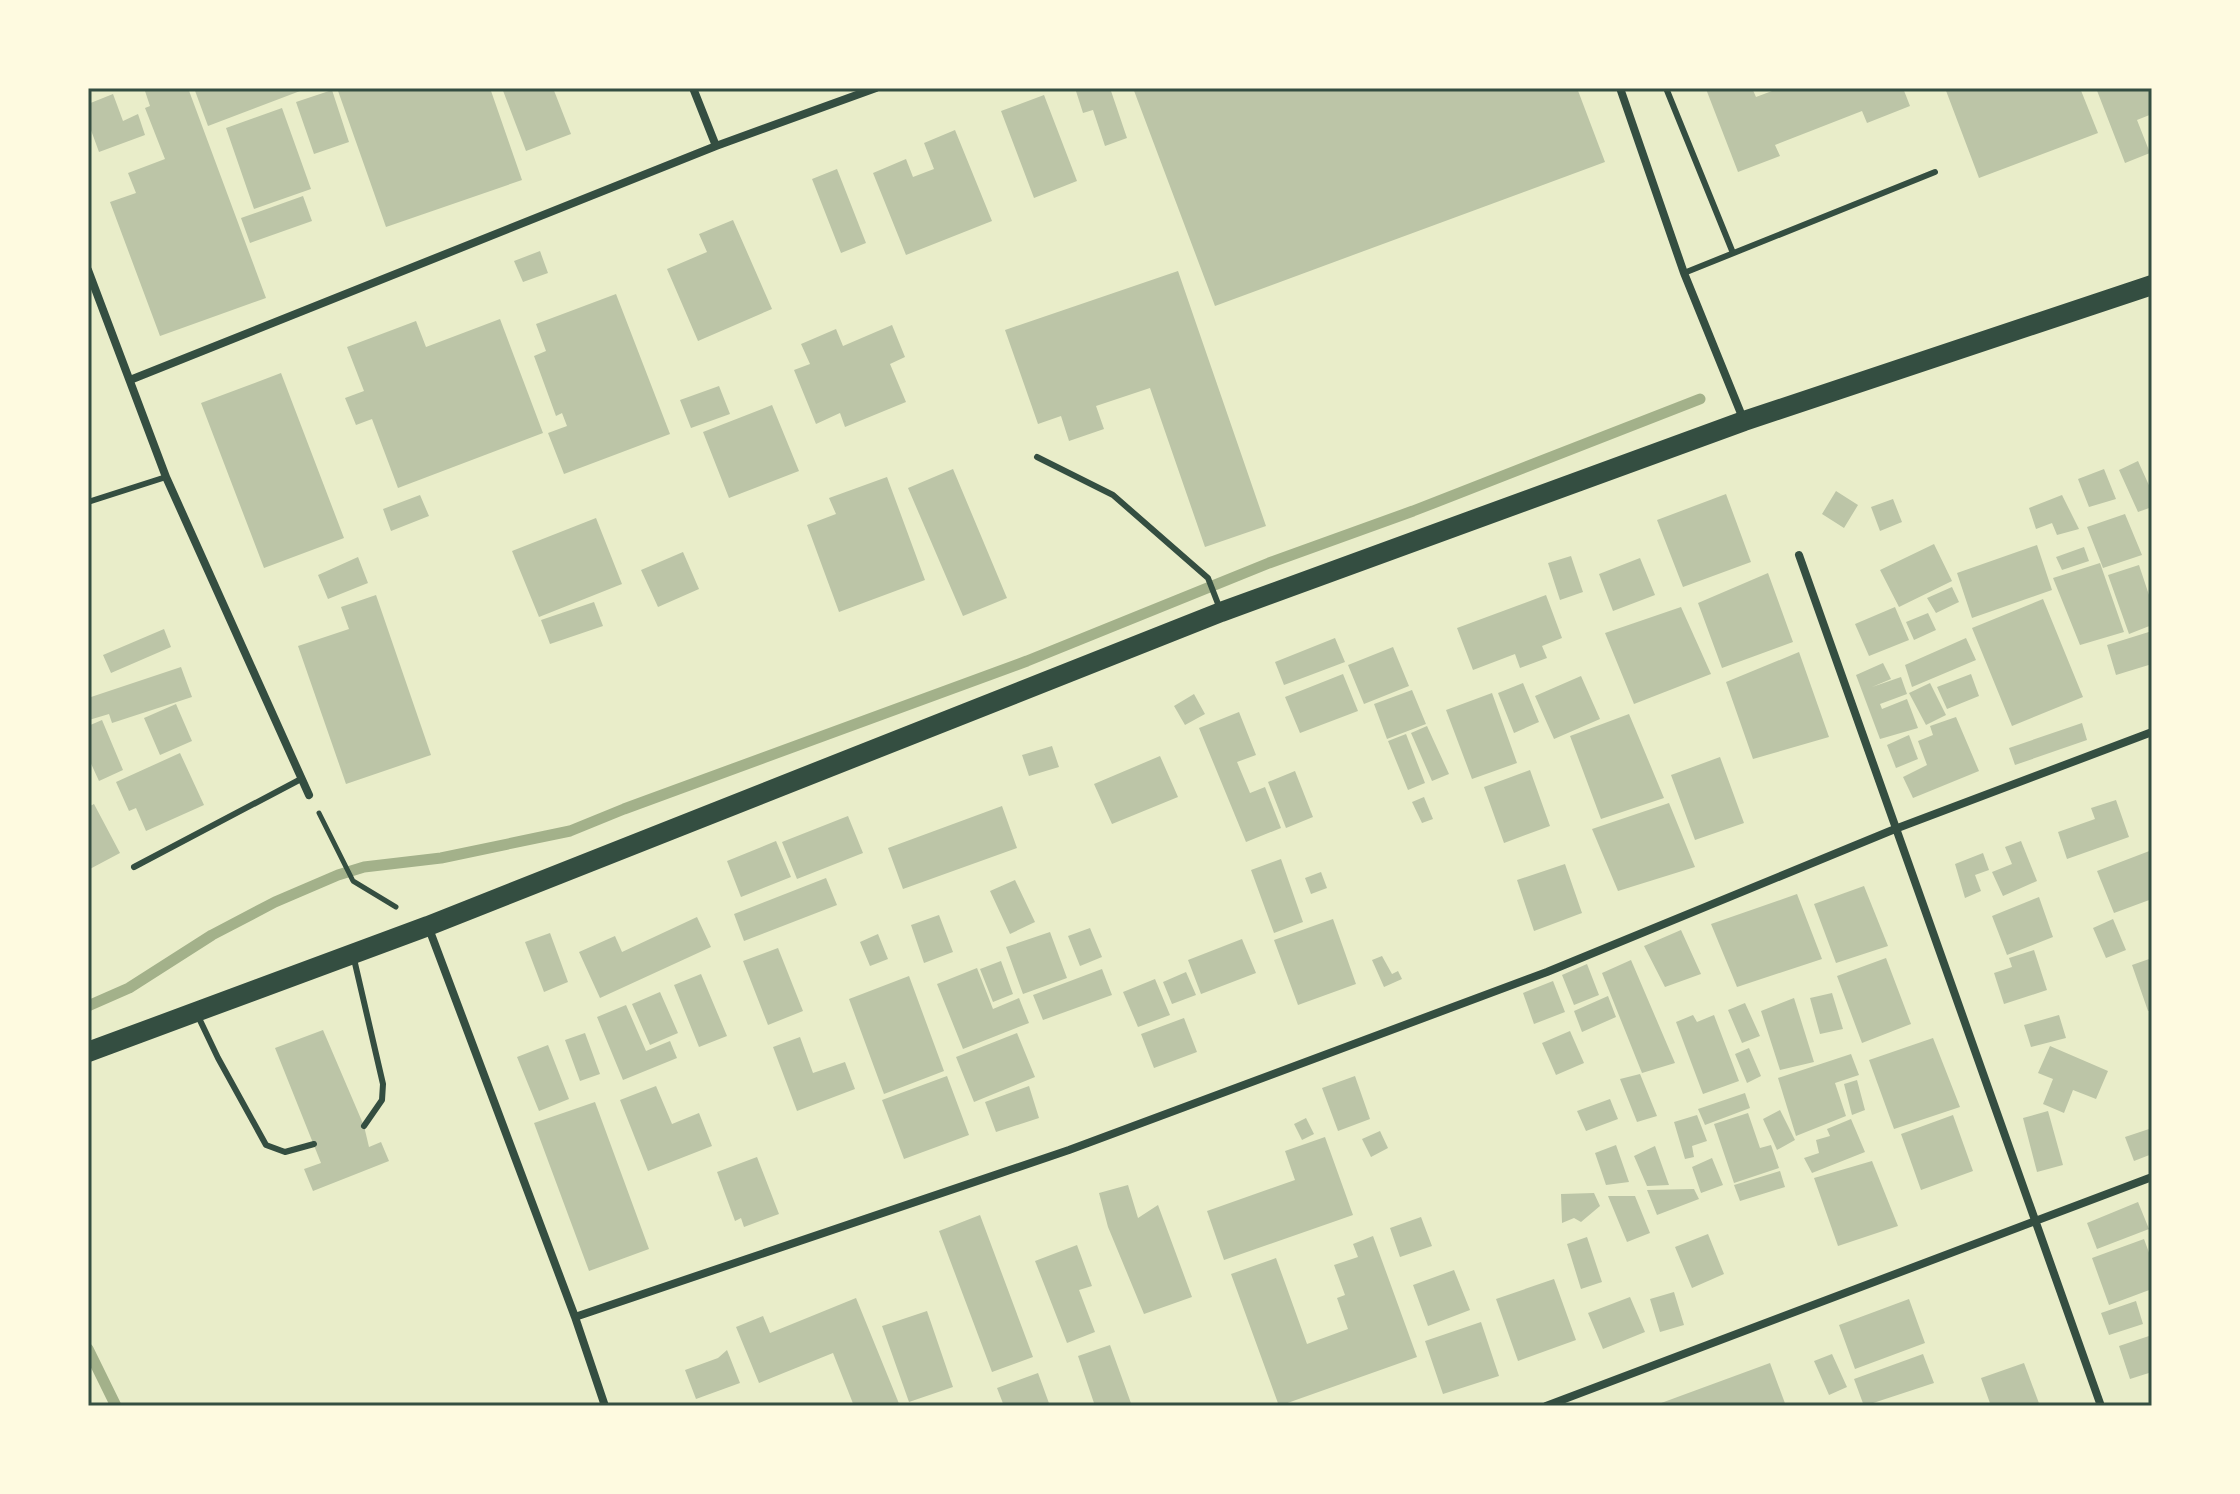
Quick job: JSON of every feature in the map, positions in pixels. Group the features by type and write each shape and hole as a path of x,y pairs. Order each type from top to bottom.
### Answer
{"main road":[{"path":"88,1052 428,926 1221,612 1744,421 2152,285"}],"street":[{"path":"693,88 716,146"},
{"path":"130,380 716,146 876,88"},
{"path":"1620,88 1684,273 1744,421"},
{"path":"88,270 166,477 309,795"},
{"path":"1799,555 2101,1406"},
{"path":"575,1317 1069,1150 1547,972 1895,829 2152,732"},
{"path":"428,926 575,1317 605,1406"},
{"path":"1546,1406 2152,1177"}],"lane":[{"path":"1666,88 1733,253"},
{"path":"1684,273 1935,172"},
{"path":"1037,457 1113,495 1208,578 1221,612"},
{"path":"88,502 166,477"},
{"path":"134,867 301,779"},
{"path":"353,953 383,1084 382,1100 364,1126"},
{"path":"195,1011 266,1145 285,1152 314,1144"}],"path":[{"path":"309,795 353,881 428,926"}],"building":[{"path":"144,88 188,88 266,298 160,336 110,202 136,193 128,173 165,159 145,108 150,106"},
{"path":"194,88 308,88 208,126"},
{"path":"337,88 490,88 522,180 386,227"},
{"path":"502,88 553,88 571,134 526,151"},
{"path":"1075,88 1110,88 1127,138 1105,146 1093,110 1083,113"},
{"path":"1133,88 1577,88 1605,162 1215,306"},
{"path":"1752,88 1756,97 1780,88 1903,88 1910,106 1867,123 1862,111 1775,145 1780,156 1738,172 1706,89"},
{"path":"1945,88 2080,88 2098,133 1979,178"},
{"path":"2096,88 2152,88 2152,114 2137,120 2150,153 2125,163"},
{"path":"332,90 349,142 314,154 296,102"},
{"path":"113,94 123,121 138,114 145,135 99,152 88,122 88,104"},
{"path":"1044,95 1077,181 1034,198 1001,111"},
{"path":"282,108 311,189 254,209 226,128"},
{"path":"955,130 992,221 906,255 873,173 906,159 913,177 934,169 924,143"},
{"path":"837,169 866,243 841,253 812,179"},
{"path":"303,196 312,221 250,243 241,218"},
{"path":"733,220 772,309 698,341 667,269 707,252 699,234"},
{"path":"540,251 548,273 523,282 514,261"},
{"path":"1178,271 1266,526 1205,547 1150,388 1096,406 1104,429 1069,441 1061,416 1038,424 1005,330"},
{"path":"616,294 670,434 564,474 548,433 567,426 562,413 556,416 534,356 546,351 536,324"},
{"path":"500,319 543,433 398,488 372,419 356,425 345,398 364,391 347,347 416,321 426,347"},
{"path":"892,325 905,357 890,364 906,402 845,427 840,413 816,424 794,370 810,364 801,344 836,329 843,346"},
{"path":"281,373 344,538 264,568 201,403"},
{"path":"719,386 730,414 691,428 680,400"},
{"path":"772,405 799,471 729,498 703,432"},
{"path":"2138,461 2152,492 2152,507 2138,512 2119,470"},
{"path":"953,469 1007,598 963,616 908,488"},
{"path":"2104,469 2116,499 2089,507 2078,479"},
{"path":"887,477 925,580 839,612 807,525 836,514 829,498"},
{"path":"1836,491 1858,505 1844,528 1822,514"},
{"path":"1726,494 1751,562 1683,587 1657,520"},
{"path":"420,495 429,516 391,531 383,509"},
{"path":"2062,495 2079,529 2057,535 2052,523 2036,529 2029,508"},
{"path":"1893,499 1902,522 1880,531 1871,507"},
{"path":"2125,514 2142,555 2103,568 2087,527"},
{"path":"596,518 622,584 539,617 512,551"},
{"path":"1934,544 1952,581 1899,607 1880,570"},
{"path":"2037,545 2052,590 1972,618 1957,573"},
{"path":"2084,547 2089,561 2062,570 2056,557"},
{"path":"683,552 699,589 658,607 641,570"},
{"path":"1571,556 1583,592 1560,600 1548,563"},
{"path":"358,557 368,583 328,599 318,575"},
{"path":"1640,558 1655,595 1613,611 1599,574"},
{"path":"2100,563 2124,632 2080,645 2053,578"},
{"path":"2139,565 2152,604 2152,625 2129,634 2108,575"},
{"path":"1768,573 1793,642 1722,668 1698,603"},
{"path":"1952,587 1959,602 1936,613 1927,598"},
{"path":"376,595 431,755 346,784 298,646 349,629 341,607"},
{"path":"1546,595 1562,638 1542,646 1547,658 1520,668 1515,654 1473,670 1457,628"},
{"path":"2043,599 2083,697 2012,726 1972,628"},
{"path":"594,602 603,626 550,644 541,620"},
{"path":"1681,607 1711,674 1634,704 1605,633"},
{"path":"1895,607 1909,640 1869,656 1855,624"},
{"path":"1928,613 1936,630 1914,640 1906,622"},
{"path":"164,629 171,647 111,673 103,655"},
{"path":"2152,631 2152,664 2116,675 2107,645"},
{"path":"1335,638 1345,662 1284,685 1275,662"},
{"path":"1966,638 1976,660 1912,687 1905,665"},
{"path":"1393,647 1409,686 1364,704 1348,665"},
{"path":"1799,652 1829,737 1753,759 1726,682"},
{"path":"1883,663 1891,679 1872,687 1901,677 1907,694 1880,704 1882,709 1907,699 1918,728 1880,739 1856,675"},
{"path":"181,667 192,697 112,723 109,714 89,720 88,698"},
{"path":"1343,674 1358,711 1300,733 1285,697"},
{"path":"1971,674 1979,696 1947,709 1937,687"},
{"path":"1581,676 1600,719 1554,739 1535,696"},
{"path":"1523,683 1539,722 1514,733 1498,693"},
{"path":"1930,683 1946,715 1926,725 1909,693"},
{"path":"1412,690 1426,724 1387,739 1374,704"},
{"path":"1492,693 1517,763 1472,779 1446,710"},
{"path":"1194,694 1205,714 1185,725 1174,706"},
{"path":"176,704 192,741 160,755 144,718"},
{"path":"1239,712 1256,755 1237,762 1250,793 1265,787 1281,828 1246,842 1199,728"},
{"path":"1629,714 1664,798 1601,819 1570,736"},
{"path":"1956,717 1979,771 1913,798 1903,777 1927,765 1918,741 1933,735 1930,726"},
{"path":"102,720 123,770 99,781 88,757 88,726"},
{"path":"2082,723 2087,740 2015,765 2009,748"},
{"path":"1427,726 1449,774 1432,781 1411,733"},
{"path":"1406,734 1425,783 1408,790 1388,741"},
{"path":"1909,735 1918,759 1896,768 1887,745"},
{"path":"1052,746 1059,767 1029,776 1022,755"},
{"path":"180,753 204,805 146,831 136,808 129,811 116,782"},
{"path":"1160,756 1178,797 1112,824 1094,784"},
{"path":"1720,757 1744,823 1695,840 1671,775"},
{"path":"1530,770 1550,826 1504,843 1484,787"},
{"path":"1295,771 1313,817 1286,828 1268,782"},
{"path":"1424,797 1433,819 1422,823 1412,802"},
{"path":"2116,800 2129,837 2067,859 2058,832 2095,819 2091,808"},
{"path":"1669,803 1695,867 1618,891 1592,829"},
{"path":"94,804 120,853 88,870 88,807"},
{"path":"1002,806 1017,848 903,889 888,848"},
{"path":"848,816 863,853 797,879 782,842"},
{"path":"776,841 791,877 741,897 727,861"},
{"path":"2021,841 2037,881 2003,896 1992,872 2012,864 2005,847"},
{"path":"2152,850 2152,899 2114,913 2097,871"},
{"path":"1983,853 1989,870 1975,875 1981,891 1965,898 1955,864"},
{"path":"1281,859 1303,922 1274,933 1251,870"},
{"path":"1565,864 1582,913 1534,931 1517,880"},
{"path":"1321,872 1327,888 1311,894 1305,878"},
{"path":"826,878 837,905 744,941 734,914"},
{"path":"1015,880 1035,922 1010,934 990,891"},
{"path":"1864,886 1888,946 1836,963 1814,904"},
{"path":"1797,894 1822,959 1737,987 1711,924"},
{"path":"2039,897 2053,937 2007,955 1992,916"},
{"path":"939,915 953,952 924,963 911,925"},
{"path":"697,917 711,947 600,998 579,952 615,936 622,952"},
{"path":"1333,919 1356,984 1298,1005 1274,940"},
{"path":"2113,919 2126,950 2106,958 2093,928"},
{"path":"1090,928 1102,957 1080,966 1068,936"},
{"path":"1681,930 1701,974 1665,987 1644,946"},
{"path":"1050,932 1067,978 1023,994 1006,947"},
{"path":"550,933 568,982 544,992 525,942"},
{"path":"878,934 888,959 870,966 860,942"},
{"path":"1242,939 1256,973 1201,994 1188,960"},
{"path":"778,948 803,1011 768,1025 743,961"},
{"path":"2034,950 2047,990 2004,1004 1994,973 2012,967 2009,958"},
{"path":"1382,956 1392,974 1398,971 1402,979 1384,987 1372,960"},
{"path":"1886,958 1911,1024 1862,1043 1837,976"},
{"path":"2152,958 2152,1010 2148,1011 2132,965"},
{"path":"1631,960 1675,1063 1642,1073 1602,973"},
{"path":"1001,961 1013,994 993,1002 980,969"},
{"path":"1587,964 1599,995 1574,1005 1562,975"},
{"path":"977,968 993,1009 1019,998 1029,1023 963,1049 937,984"},
{"path":"1102,969 1112,995 1043,1020 1033,995"},
{"path":"1186,972 1196,995 1172,1004 1163,982"},
{"path":"701,974 727,1036 699,1047 674,985"},
{"path":"909,976 944,1071 884,1094 849,999"},
{"path":"1155,979 1170,1015 1138,1027 1123,992"},
{"path":"1553,981 1565,1012 1534,1024 1523,993"},
{"path":"660,992 678,1033 650,1045 632,1004"},
{"path":"1832,993 1843,1029 1820,1034 1810,998"},
{"path":"1608,996 1616,1017 1582,1032 1574,1011"},
{"path":"1794,998 1814,1062 1780,1070 1761,1011"},
{"path":"1745,1003 1760,1036 1742,1043 1728,1010"},
{"path":"626,1005 646,1051 670,1041 677,1058 623,1080 597,1017"},
{"path":"1693,1015 1697,1022 1714,1015 1739,1081 1703,1094 1676,1022"},
{"path":"2059,1015 2066,1038 2031,1047 2024,1025"},
{"path":"1184,1018 1197,1052 1154,1068 1141,1034"},
{"path":"323,1030 364,1126 369,1147 381,1142 389,1161 313,1191 304,1169 321,1163 275,1048"},
{"path":"1570,1031 1584,1063 1556,1075 1542,1043"},
{"path":"585,1033 600,1074 580,1081 565,1040"},
{"path":"1017,1033 1035,1077 974,1102 956,1057"},
{"path":"800,1037 813,1073 845,1062 855,1089 797,1111 773,1047"},
{"path":"1933,1038 1960,1107 1894,1129 1869,1060"},
{"path":"548,1045 569,1099 539,1111 517,1057"},
{"path":"2050,1046 2108,1071 2096,1099 2073,1090 2064,1113 2043,1104 2053,1079 2038,1073"},
{"path":"1749,1048 1761,1076 1747,1083 1735,1054"},
{"path":"1851,1054 1859,1075 1835,1083 1846,1116 1796,1136 1778,1078"},
{"path":"1640,1074 1657,1116 1637,1122 1620,1079"},
{"path":"947,1076 969,1135 904,1159 882,1100"},
{"path":"1355,1076 1370,1119 1338,1131 1322,1088"},
{"path":"1857,1080 1865,1110 1852,1115 1844,1084"},
{"path":"656,1086 672,1124 699,1113 712,1146 648,1171 620,1100"},
{"path":"1029,1086 1039,1118 996,1132 985,1102"},
{"path":"1745,1093 1750,1108 1705,1125 1698,1109"},
{"path":"1610,1099 1618,1119 1586,1131 1577,1111"},
{"path":"595,1102 649,1249 589,1271 534,1123"},
{"path":"1780,1110 1795,1140 1777,1150 1763,1119"},
{"path":"2048,1111 2063,1165 2037,1172 2023,1118"},
{"path":"1748,1113 1760,1148 1771,1145 1779,1168 1734,1183 1714,1124"},
{"path":"1697,1115 1707,1141 1692,1146 1694,1157 1685,1159 1674,1122"},
{"path":"1953,1115 1973,1171 1921,1190 1901,1134"},
{"path":"1306,1118 1314,1134 1302,1140 1294,1124"},
{"path":"1851,1119 1865,1152 1812,1173 1804,1158 1819,1153 1816,1140 1830,1136 1827,1129"},
{"path":"2152,1128 2152,1154 2134,1161 2125,1137"},
{"path":"1380,1131 1388,1148 1371,1157 1362,1139"},
{"path":"1325,1137 1353,1215 1224,1260 1207,1211 1295,1180 1285,1151"},
{"path":"1616,1145 1629,1182 1606,1185 1595,1153"},
{"path":"1655,1146 1669,1185 1647,1186 1634,1156"},
{"path":"757,1157 779,1214 744,1227 741,1218 735,1221 717,1172"},
{"path":"1712,1158 1723,1185 1701,1193 1692,1167"},
{"path":"1872,1161 1898,1226 1838,1246 1814,1178"},
{"path":"1780,1171 1785,1187 1740,1201 1734,1185"},
{"path":"1128,1185 1138,1218 1158,1205 1192,1297 1144,1314 1108,1227 1099,1193"},
{"path":"1694,1189 1699,1199 1657,1215 1647,1190"},
{"path":"1594,1193 1600,1206 1581,1222 1574,1218 1562,1223 1561,1194"},
{"path":"1608,1196 1635,1196 1650,1233 1627,1242"},
{"path":"2138,1202 2149,1229 2097,1249 2087,1223"},
{"path":"980,1215 1033,1357 992,1372 939,1231"},
{"path":"1421,1217 1432,1246 1400,1257 1390,1228"},
{"path":"1708,1234 1724,1274 1692,1288 1675,1247"},
{"path":"1373,1236 1417,1357 1279,1406 1231,1274 1276,1258 1307,1344 1348,1329 1337,1298 1345,1295 1334,1265 1358,1257 1353,1244"},
{"path":"1587,1237 1602,1282 1581,1289 1567,1244"},
{"path":"2144,1239 2152,1261 2152,1289 2109,1305 2092,1258"},
{"path":"1077,1245 1092,1286 1079,1290 1095,1332 1067,1343 1035,1261"},
{"path":"1454,1270 1470,1310 1428,1326 1413,1285"},
{"path":"1554,1279 1576,1340 1518,1361 1496,1299"},
{"path":"1674,1292 1684,1325 1660,1332 1650,1299"},
{"path":"1630,1297 1645,1332 1603,1349 1588,1313"},
{"path":"856,1298 900,1406 854,1406 833,1353 759,1383 736,1327 763,1316 770,1333"},
{"path":"1909,1299 1925,1343 1855,1369 1839,1325"},
{"path":"2136,1301 2143,1324 2109,1335 2101,1313"},
{"path":"927,1311 953,1387 909,1402 882,1326"},
{"path":"1481,1322 1499,1376 1443,1394 1425,1341"},
{"path":"2152,1335 2152,1372 2130,1379 2119,1346"},
{"path":"1110,1345 1132,1406 1095,1406 1078,1356"},
{"path":"727,1350 740,1383 696,1399 685,1370 718,1358"},
{"path":"1832,1354 1847,1387 1829,1395 1814,1361"},
{"path":"1923,1354 1934,1383 1864,1406 1854,1379"},
{"path":"1770,1363 1786,1406 1653,1406"},
{"path":"2024,1363 2040,1406 1991,1406 1981,1378"},
{"path":"1038,1373 1050,1406 1004,1406 997,1388"}],"waterway":[{"path":"88,1006 129,988 212,935 275,902 338,875 364,867 441,858 570,831 1027,661 1269,563 1413,511 1700,399"},
{"path":"88,1349 116,1406"}]}
